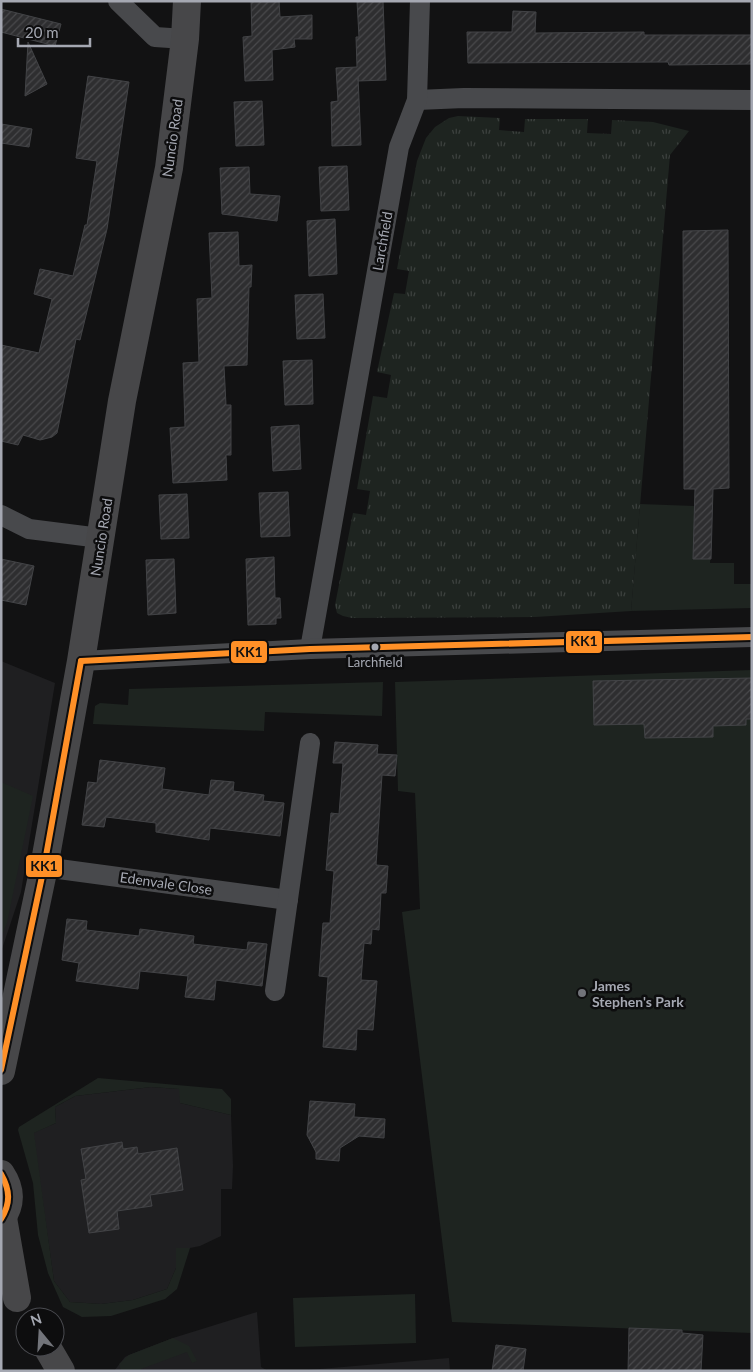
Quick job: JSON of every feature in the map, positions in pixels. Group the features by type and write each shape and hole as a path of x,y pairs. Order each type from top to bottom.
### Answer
{"street":[{"path":"118,1 155,37 185,39"},
{"name":"Nuncio Road","path":"1,1071 44,867 81,660 122,401 169,168 185,39 187,1"},
{"name":"Larchfield","path":"310,649 399,147 417,100 420,1"},
{"path":"417,100 464,98 752,100"},
{"path":"1,515 29,529 100,538"},
{"path":"81,660 310,649 752,637"},
{"path":"275,991 310,743"},
{"name":"Edenvale Close","path":"44,867 288,900"},
{"path":"1,1174 7,1182 10,1195 8,1207 2,1218 15,1297"},
{"path":"53,1357 61,1371"}],"shaded area":[{"path":"1,661 55,683 21,892 1,952"},
{"path":"151,1087 180,1089 180,1103 231,1115 232,1189 221,1189 221,1236 200,1246 176,1248 176,1268 167,1289 133,1300 101,1304 70,1302 54,1281 33,1133 56,1123 55,1107 75,1096"},
{"path":"257,1312 261,1367 268,1371 114,1371 125,1357 129,1355 173,1338"},
{"path":"449,1358 450,1371 296,1371"}],"green space":[{"path":"458,116 500,118 499,130 524,132 525,119 588,119 587,133 611,134 612,120 653,122 689,131 670,155 631,611 535,617 352,618 337,613 335,605 353,513 366,515 370,491 357,489 373,396 387,398 391,375 377,372 394,293 405,294 409,271 397,269 417,161 426,138 435,127 449,118"},
{"path":"640,504 695,506 694,526 712,527 710,563 734,563 734,584 752,584 752,608 631,611"},
{"name":"James Stephen's Park","path":"752,670 752,1333 452,1322 402,912 420,909 415,793 398,791 395,682"},
{"path":"383,682 382,716 265,712 264,731 93,724 95,706 100,703 128,705 129,689"},
{"path":"1,782 33,796 7,923 1,937"},
{"path":"98,1078 222,1089 231,1099 231,1115 180,1103 179,1089 151,1087 75,1096 55,1107 56,1123 34,1133 54,1281 70,1302 101,1304 133,1300 167,1289 176,1268 176,1248 190,1248 177,1289 165,1299 111,1316 82,1317 63,1307 48,1273 38,1235 33,1183 18,1130 19,1127"},
{"path":"415,1294 416,1343 295,1347 293,1298"},
{"path":"173,1338 189,1346 197,1361 192,1363 187,1352 141,1369 141,1371 121,1371 119,1364 129,1355"}],"building":[{"path":"251,1 279,1 280,17 312,15 312,39 294,39 295,47 272,50 273,80 245,81 243,37 252,36"},
{"path":"357,1 383,1 386,80 358,81 361,145 332,146 331,102 338,101 336,68 357,67 356,37 359,37"},
{"path":"1,9 61,24 55,46 1,32"},
{"path":"513,11 536,12 535,33 644,32 644,35 752,35 752,64 669,65 668,62 468,63 467,32 512,32"},
{"path":"28,42 47,84 25,96"},
{"path":"88,76 129,82 107,229 80,340 76,339 57,433 52,437 40,440 23,435 18,445 1,441 1,345 39,353 52,299 34,294 40,269 73,276 85,225 87,225 97,161 76,158"},
{"path":"262,101 264,145 236,146 234,102"},
{"path":"1,124 32,129 29,147 1,143"},
{"path":"347,166 349,210 321,211 319,167"},
{"path":"249,167 250,194 280,196 277,221 222,214 220,168"},
{"path":"335,219 337,274 309,276 307,221"},
{"path":"728,230 729,488 713,489 711,559 693,559 695,489 684,489 683,231"},
{"path":"238,232 239,266 252,265 251,287 249,287 247,365 224,366 226,405 231,405 231,455 226,455 227,480 173,483 170,428 185,427 183,363 199,362 197,299 212,298 209,233"},
{"path":"323,294 325,338 297,339 295,295"},
{"path":"312,360 313,404 285,405 283,361"},
{"path":"299,425 301,469 273,471 271,427"},
{"path":"288,492 290,536 261,537 259,493"},
{"path":"187,494 189,538 161,539 159,495"},
{"path":"274,557 275,598 280,598 281,618 276,618 276,624 248,625 246,559"},
{"path":"1,559 34,566 26,605 1,600"},
{"path":"174,559 176,613 148,615 146,560"},
{"path":"752,678 752,719 746,719 746,725 713,726 713,737 645,738 644,724 594,725 593,681"},
{"path":"335,742 378,745 377,754 397,755 395,776 382,775 376,865 388,866 386,893 381,893 379,930 372,929 371,944 364,943 361,980 377,981 373,1030 357,1029 356,1050 323,1047 328,977 319,976 323,923 330,923 334,871 326,870 331,813 339,814 343,763 333,763"},
{"path":"100,760 165,768 162,789 209,795 211,780 234,782 233,791 264,795 263,801 284,803 280,836 210,828 209,840 156,832 156,823 106,817 104,827 82,825 88,782 97,783"},
{"path":"67,919 87,921 86,930 139,936 140,929 194,936 193,944 247,950 248,942 267,944 262,986 216,980 214,1000 185,997 188,976 140,971 138,989 76,981 79,963 62,960"},
{"path":"310,1101 355,1104 354,1117 385,1119 384,1138 359,1136 340,1148 339,1161 316,1159 316,1152 307,1135"},
{"path":"122,1142 123,1149 137,1147 138,1154 177,1148 183,1190 150,1195 152,1206 117,1211 119,1229 89,1233 81,1180 86,1179 81,1149"},
{"path":"629,1328 682,1330 682,1333 703,1335 701,1371 628,1371"},
{"path":"496,1345 526,1349 523,1371 492,1371"}],"transit line":[{"name":"KK1","path":"81,661 310,649 752,637"},
{"name":"KK1","path":"1,1070 44,867 81,661"},
{"name":"KK1","path":"1,1174 8,1191 8,1202 1,1219"}],"place":[{"name":"Larchfield","path":"375,647"},
{"name":"James Stephen's Park","path":"582,993"}]}
